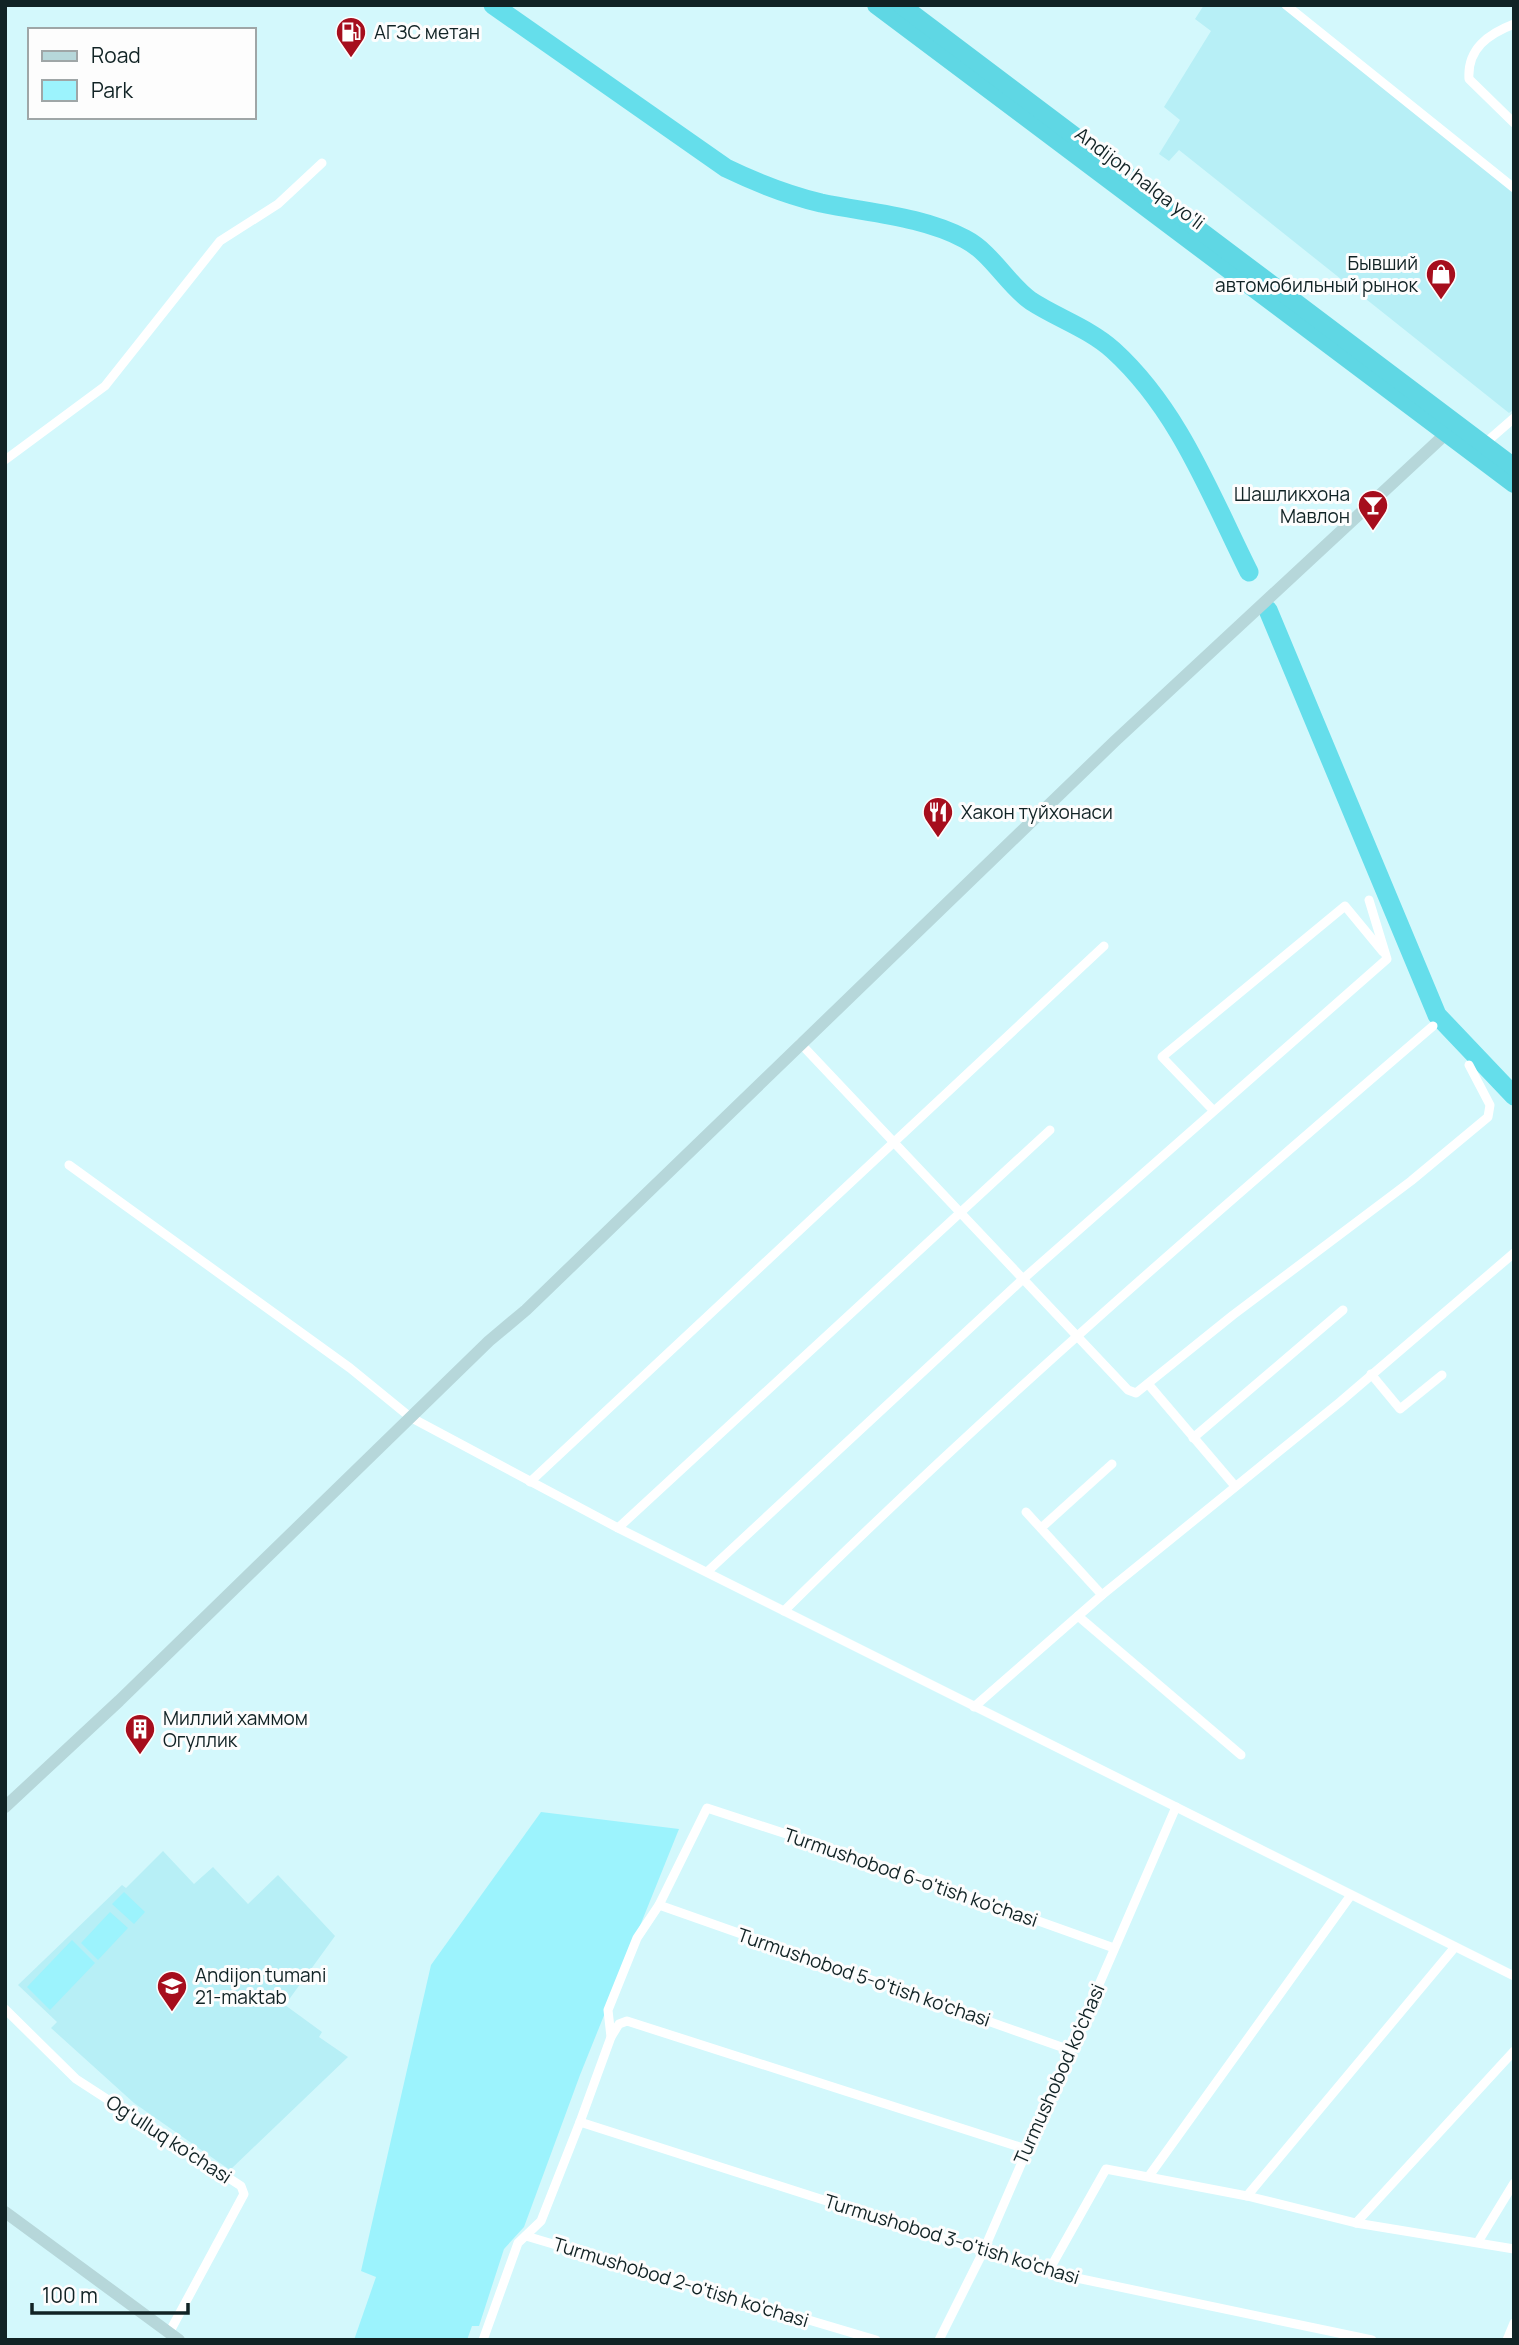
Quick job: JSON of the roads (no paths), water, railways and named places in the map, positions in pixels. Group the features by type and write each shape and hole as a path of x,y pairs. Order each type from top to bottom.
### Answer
{"highway":[{"name":"Andijon halqa yo‘li","path":"876,5 1478,449 1514,484"},
{"name":"Andijon halqa yo‘li","path":"901,5 1451,429"},
{"name":"Andijon halqa yo‘li","path":"1478,449 1514,467"}],"main road":[{"path":"5,1807 119,1701 489,1341 526,1310 1115,741 1451,429"},
{"path":"5,2213 174,2336"}],"street":[{"path":"1286,5 1514,188"},
{"path":"1513,21 1492,33 1472,53 1468,66 1469,79 1514,123"},
{"path":"5,460 105,386 220,240 278,204 322,163"},
{"path":"1478,449 1514,418"},
{"path":"1369,900 1386,956"},
{"path":"1212,1110 1162,1057 1345,906 1386,956"},
{"path":"530,1482 1104,946"},
{"path":"707,1572 1023,1279 1386,956"},
{"path":"784,1611 904,1493 1265,1170 1433,1026"},
{"path":"800,1043 896,1141 960,1213 1128,1390 1136,1393 1233,1315 1411,1181 1488,1118 1490,1105 1469,1065"},
{"path":"618,1528 1050,1130"},
{"path":"69,1165 350,1368 410,1418 618,1528 1514,1976"},
{"path":"974,1707 1102,1595 1514,1253"},
{"path":"1193,1438 1343,1310"},
{"path":"1371,1374 1400,1409 1442,1375"},
{"path":"1149,1385 1235,1486"},
{"path":"1041,1528 1112,1464"},
{"path":"1026,1511 1102,1595"},
{"path":"1079,1616 1241,1755"},
{"name":"Turmushobod ko'chasi","path":"939,2340 984,2252 1026,2149 1176,1807"},
{"name":"Turmushobod 6-o'tish ko'chasi","path":"659,1905 707,1808 896,1870 1114,1948"},
{"path":"1149,2176 1351,1895"},
{"path":"611,2037 608,2010 637,1938 659,1905"},
{"name":"Turmushobod 5-o'tish ko'chasi","path":"659,1905 1070,2050"},
{"path":"1247,2196 1455,1947"},
{"name":"Og'ulluq ko'chasi","path":"5,2009 76,2078 242,2186 244,2194 174,2336"},
{"path":"483,2340 518,2244 541,2221 618,2024 627,2021 1026,2149"},
{"path":"1356,2223 1514,2051"},
{"name":"Turmushobod 3-o'tish ko'chasi","path":"580,2122 1048,2272 1372,2340"},
{"path":"1048,2272 1104,2171 1111,2168 1247,2196 1356,2223 1514,2249"},
{"path":"1478,2242 1514,2183"},
{"name":"Turmushobod 2-o'tish ko'chasi","path":"526,2235 876,2340"},
{"path":"1507,2340 1514,2323"}],"waterway":[{"path":"493,5 726,168 761,184 821,203 931,225 975,245 1031,301 1084,330 1113,350 1157,399 1191,454 1249,572"},
{"path":"1268,610 1437,1015 1514,1096"}],"place":[{"name":"АГЗС метан","path":"351,59"},
{"name":"Бывший автомобильный рынок","path":"1441,301"},
{"name":"Шашликхона Мавлон","path":"1373,532"},
{"name":"Хакон туйхонаси","path":"938,839"},
{"name":"Миллий хаммом Огуллик","path":"140,1756"},
{"name":"Andijon tumani 21-maktab","path":"172,2013"}]}
